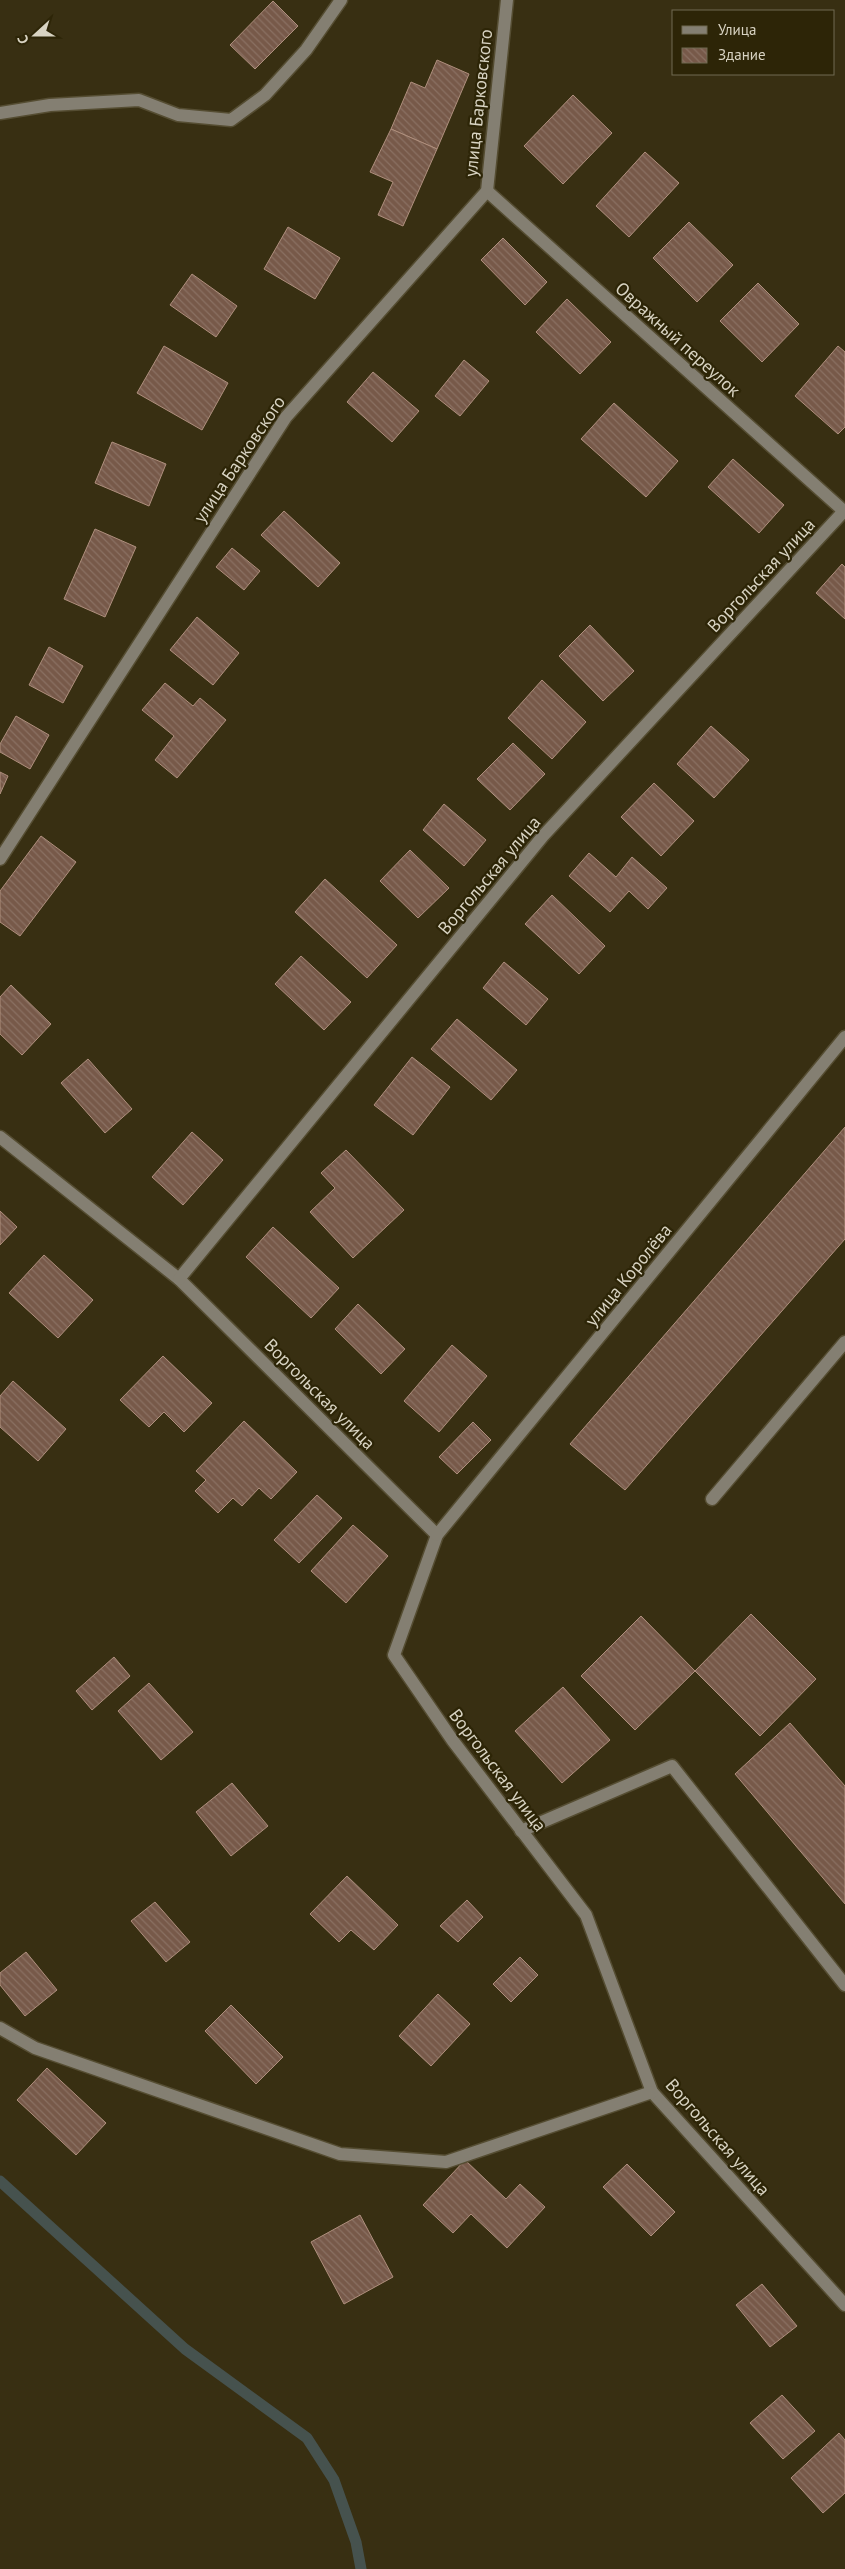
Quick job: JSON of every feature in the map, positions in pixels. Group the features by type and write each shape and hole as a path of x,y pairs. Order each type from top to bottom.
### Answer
{"street":[{"path":"0,113 50,105 139,100 178,115 231,120 264,95 306,50 340,0"},
{"name":"улица Барковского","path":"0,859 286,417 487,192 507,0"},
{"name":"Овражный переулок","path":"487,192 845,511"},
{"name":"Воргольская улица","path":"179,1279 543,836 845,511"},
{"name":"улица Королёва","path":"438,1535 845,1037"},
{"name":"Воргольская улица","path":"0,1137 179,1279 438,1535 394,1655 453,1741 586,1915 652,2092 845,2305"},
{"path":"712,1499 845,1342"},
{"path":"521,1831 672,1766 845,1985"},
{"path":"0,2028 35,2048 340,2154 446,2162 652,2092"}],"building":[{"path":"273,1 298,26 255,69 230,45"},
{"path":"437,60 469,74 437,149 391,129 411,82 425,88"},
{"path":"573,95 612,133 563,184 524,146"},
{"path":"391,129 437,149 403,226 378,215 393,182 370,172"},
{"path":"645,152 679,183 629,237 596,206"},
{"path":"689,222 733,265 697,302 653,258"},
{"path":"288,227 340,258 315,299 264,269"},
{"path":"503,238 547,282 525,305 481,260"},
{"path":"192,274 237,306 216,337 170,305"},
{"path":"758,283 799,324 762,362 720,321"},
{"path":"567,299 611,342 580,374 536,332"},
{"path":"164,346 228,383 202,430 137,393"},
{"path":"838,346 845,352 845,427 838,434 795,396"},
{"path":"464,360 489,381 460,416 435,396"},
{"path":"373,372 419,411 392,442 347,402"},
{"path":"614,403 678,461 646,497 581,439"},
{"path":"112,442 166,464 149,506 95,483"},
{"path":"733,459 784,505 759,533 708,487"},
{"path":"284,511 340,563 318,587 261,535"},
{"path":"95,529 136,547 105,617 64,599"},
{"path":"232,548 260,571 244,590 216,567"},
{"path":"842,564 845,567 845,619 816,593"},
{"path":"197,617 239,653 213,685 170,650"},
{"path":"590,625 634,671 603,701 559,656"},
{"path":"49,647 83,666 63,703 29,685"},
{"path":"542,680 586,722 552,759 508,718"},
{"path":"165,683 193,706 200,698 226,720 177,778 155,760 174,736 142,710"},
{"path":"16,716 49,735 30,769 0,752 0,744"},
{"path":"711,726 749,760 714,798 677,764"},
{"path":"513,743 545,774 510,810 477,779"},
{"path":"0,772 8,776 0,794"},
{"path":"654,783 694,821 661,856 621,817"},
{"path":"444,804 486,840 464,866 423,830"},
{"path":"41,836 76,862 20,936 0,922 0,891"},
{"path":"410,850 449,888 418,918 380,881"},
{"path":"589,853 616,877 632,857 667,888 648,909 629,891 610,912 569,876"},
{"path":"325,879 397,945 367,978 295,912"},
{"path":"552,895 605,946 579,974 525,924"},
{"path":"301,956 351,1002 324,1030 275,984"},
{"path":"504,962 548,999 526,1025 483,988"},
{"path":"11,985 51,1024 22,1055 0,1034 0,997"},
{"path":"457,1019 517,1070 491,1100 431,1049"},
{"path":"412,1057 450,1087 413,1135 374,1105"},
{"path":"88,1059 132,1109 105,1133 61,1083"},
{"path":"845,1127 845,1239 625,1490 570,1444"},
{"path":"192,1132 223,1160 183,1205 152,1177"},
{"path":"346,1150 404,1210 353,1258 310,1212 335,1188 321,1173"},
{"path":"0,1211 17,1227 0,1245"},
{"path":"273,1227 339,1288 311,1318 246,1257"},
{"path":"44,1255 93,1300 58,1338 9,1293"},
{"path":"358,1304 405,1349 381,1374 335,1329"},
{"path":"452,1345 487,1376 439,1432 404,1401"},
{"path":"163,1356 212,1403 184,1432 164,1412 149,1427 120,1400"},
{"path":"13,1381 66,1429 38,1461 0,1427 0,1396"},
{"path":"244,1421 297,1472 271,1499 259,1488 242,1506 233,1498 218,1513 195,1491 206,1480 196,1471"},
{"path":"473,1422 491,1440 457,1474 439,1457"},
{"path":"317,1495 342,1518 299,1563 274,1540"},
{"path":"353,1525 388,1556 346,1603 311,1571"},
{"path":"751,1614 816,1679 760,1736 695,1671"},
{"path":"641,1616 695,1671 635,1730 581,1676"},
{"path":"114,1657 130,1676 92,1710 76,1691"},
{"path":"149,1683 193,1732 161,1760 118,1711"},
{"path":"563,1687 610,1740 562,1783 515,1731"},
{"path":"790,1723 845,1786 845,1904 735,1774"},
{"path":"232,1783 268,1826 231,1856 196,1812"},
{"path":"347,1876 398,1925 374,1950 351,1930 339,1942 310,1914"},
{"path":"467,1900 483,1917 458,1942 440,1926"},
{"path":"155,1902 190,1942 166,1962 131,1921"},
{"path":"26,1952 57,1990 25,2016 0,1985 0,1973"},
{"path":"520,1957 538,1975 511,2002 493,1984"},
{"path":"438,1994 470,2024 431,2066 399,2036"},
{"path":"231,2005 283,2057 256,2084 205,2031"},
{"path":"47,2068 106,2123 76,2155 17,2100"},
{"path":"465,2160 506,2199 520,2184 545,2207 507,2248 471,2214 453,2233 423,2205"},
{"path":"627,2164 675,2212 651,2236 603,2187"},
{"path":"360,2215 393,2277 344,2304 311,2242"},
{"path":"762,2284 797,2326 770,2347 736,2305"},
{"path":"782,2395 815,2431 783,2459 750,2423"},
{"path":"839,2433 845,2440 845,2493 823,2513 791,2478"}],"waterway":[{"path":"0,2181 185,2349 307,2438 334,2480 356,2542 361,2569"}]}
